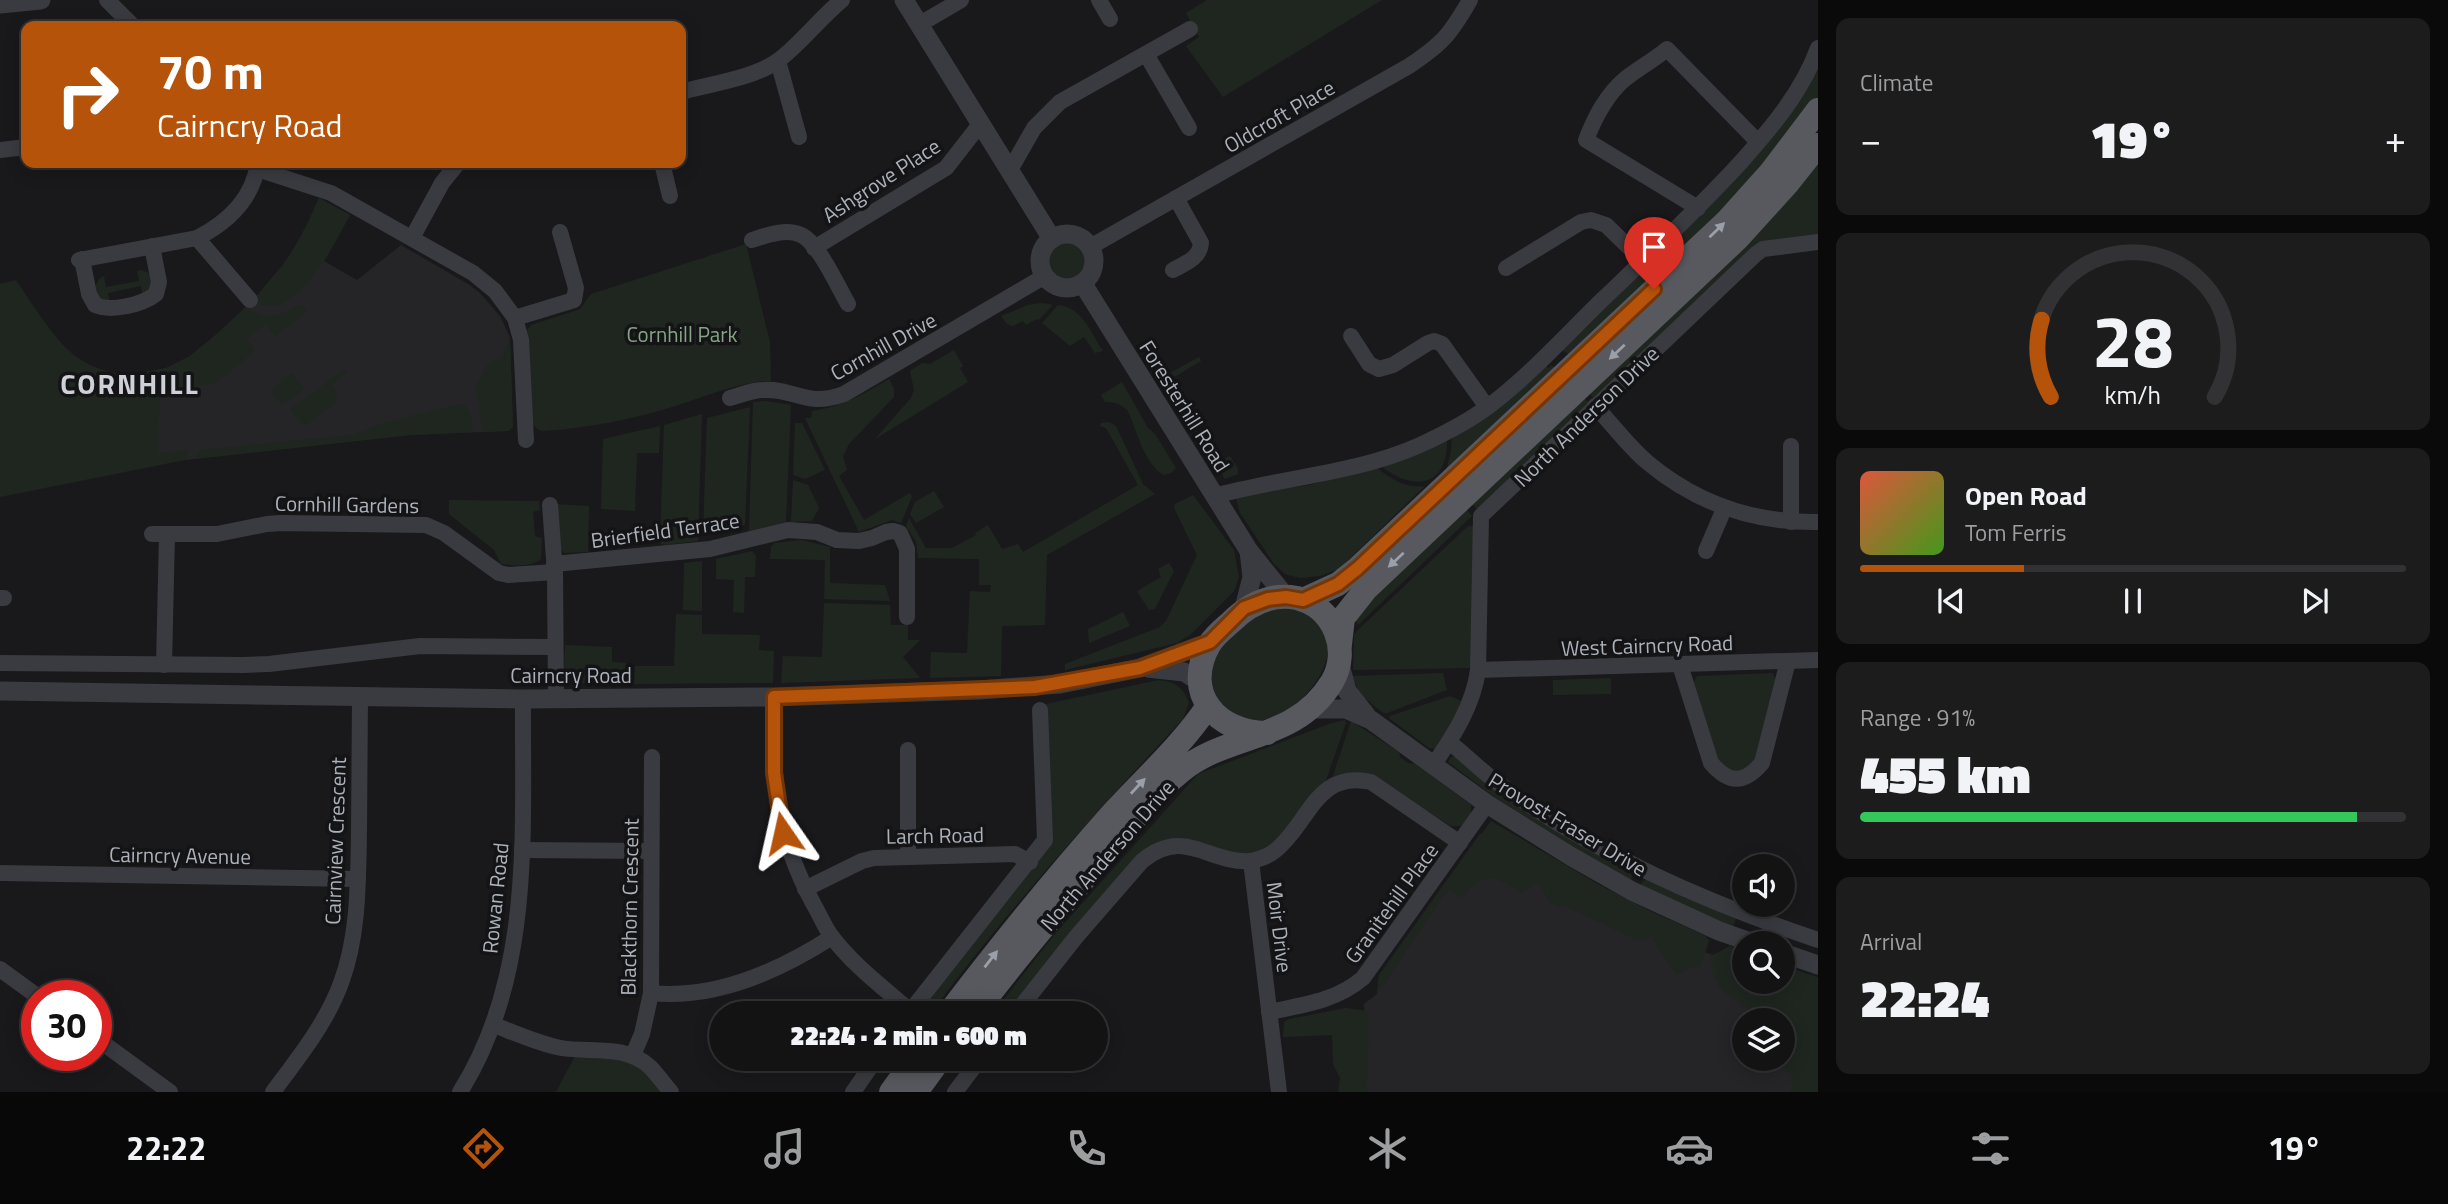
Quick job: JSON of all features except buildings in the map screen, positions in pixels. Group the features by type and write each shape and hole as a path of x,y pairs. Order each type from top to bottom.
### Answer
{"main road":[{"path":"1294,598 1320,610 1331,621 1340,653 1332,681 1309,709 1280,728 1267,733 1235,729 1216,716 1208,706 1200,682 1203,657 1210,642 1244,608 1268,599 1294,598 1338,584 1349,577 1705,242 1763,181 1818,110"},
{"name":"North Anderson Drive","path":"1340,653 1343,618 1366,589 1738,238 1779,194 1818,145"},
{"name":"North Anderson Drive","path":"959,1001 1052,884 1189,731 1208,706"},
{"name":"North Anderson Drive","path":"985,1001 1052,917 1170,781 1194,761 1267,733"},
{"path":"891,1092 906,1071"},
{"path":"916,1092 931,1071"}],"street":[{"path":"0,5 41,0"},
{"path":"107,0 128,21"},
{"path":"686,91 757,71 778,61 842,0"},
{"path":"904,0 1052,239"},
{"path":"920,24 961,0"},
{"path":"1099,0 1110,19"},
{"name":"Oldcroft Place","path":"1090,247 1437,48 1470,0"},
{"path":"1010,170 1034,128 1060,102 1190,29"},
{"path":"1214,496 1343,470 1382,459 1419,445 1487,407 1698,208 1758,142 1801,85 1818,48"},
{"path":"1698,208 1586,140 1594,120 1612,91 1667,49 1758,142"},
{"path":"1146,54 1189,128"},
{"path":"778,61 799,137"},
{"name":"Ashgrove Place","path":"848,304 814,248 946,168 981,123"},
{"path":"0,150 21,148"},
{"path":"152,246 159,282 156,294 145,302 108,308 95,306 80,259 152,246 197,238 214,230 239,207 249,192 257,168"},
{"path":"263,168 331,193 484,281 495,291 515,318 522,340 526,440"},
{"path":"412,239 442,184 454,168"},
{"path":"663,168 670,196"},
{"path":"1173,270 1195,258 1201,243 1176,198"},
{"path":"1506,268 1581,222 1591,220 1606,225 1643,261"},
{"path":"515,318 574,300 576,288 560,232"},
{"path":"752,240 787,232 800,234 814,248"},
{"path":"1062,234 1073,235 1083,239 1090,247 1094,256 1094,267 1083,284 1058,287 1045,276 1041,267 1041,256 1052,239 1062,234"},
{"path":"197,238 250,300"},
{"name":"North Anderson Drive","path":"1434,764 1450,742 1470,701 1478,670 1481,516 1756,254 1763,249 1818,242"},
{"name":"Cornhill Drive","path":"730,398 764,389 813,400 844,394 1045,276"},
{"name":"Foresterhill Road","path":"1083,284 1249,551 1294,598"},
{"path":"1351,336 1369,364 1379,369 1393,366 1428,343 1434,341 1442,344 1487,407"},
{"path":"1595,406 1647,462 1685,488 1724,509 1791,522 1818,522"},
{"path":"1791,446 1791,522"},
{"path":"550,505 556,699"},
{"path":"1706,551 1724,509"},
{"name":"Cornhill Gardens","path":"164,665 160,534 218,534 280,523 426,525 444,533 499,573 508,575 554,568"},
{"name":"Brierfield Terrace","path":"554,568 710,549 788,530 817,532 837,540 859,541 893,531 900,533 907,549 907,617"},
{"name":"Foresterhill Road","path":"1244,608 1251,586 1249,551"},
{"name":"Cairncry Road","path":"0,691 556,699 774,697 1035,687 1140,668 1210,642"},
{"name":"Cairncry Road","path":"0,663 269,664 420,646 555,647"},
{"name":"Provost Fraser Drive","path":"1340,653 1347,691 1371,720 1488,804 1572,857 1632,891 1732,935"},
{"name":"West Cairncry Road","path":"1478,670 1818,660"},
{"path":"1680,665 1711,763 1721,775 1737,780 1752,775 1762,763 1788,661"},
{"name":"Cairncry Road","path":"1140,668 1184,673 1200,682"},
{"name":"Cairnview Crescent","path":"273,1092 326,1016 350,955 358,879 360,696"},
{"path":"774,697 774,773 777,802 783,833 805,888 832,937 898,1001"},
{"name":"Rowan Road","path":"460,1092 494,1025 513,952 520,897 522,850 523,699"},
{"name":"Provost Fraser Drive","path":"1309,709 1346,709 1371,720"},
{"path":"919,1001 1045,840 1040,710"},
{"path":"1450,742 1496,782 1592,844 1740,913 1818,940"},
{"path":"908,750 908,857"},
{"name":"Blackthorn Crescent","path":"634,1055 642,1034 651,993 652,757"},
{"name":"Moir Drive","path":"1279,1092 1251,862 1275,851 1322,793 1343,780 1371,782 1460,843"},
{"name":"Granitehill Place","path":"1269,1012 1334,997 1363,978 1488,804"},
{"name":"North Anderson Drive","path":"1025,1001 1076,937 1152,853 1179,846 1191,846 1227,860 1251,862"},
{"path":"522,850 650,851"},
{"name":"Larch Road","path":"805,888 874,858 1015,854 1030,862"},
{"path":"1632,891 1643,870"},
{"name":"Cairncry Avenue","path":"0,873 358,879"},
{"path":"651,993 672,995 714,989 758,976 796,960 832,937"},
{"path":"1795,957 1818,965"},
{"path":"0,969 21,984"},
{"path":"494,1025 557,1047 613,1050 634,1055 649,1067 671,1092"},
{"path":"112,1050 170,1092"},
{"path":"853,1092 868,1071"},
{"path":"955,1092 971,1071"}],"shaded area":[{"path":"319,198 350,215 324,261 357,280 401,245 468,284 480,293 500,316 510,337 513,427 508,431 410,435 150,466 144,372 166,368 190,356 255,298 291,255"},
{"path":"1480,834 1611,908 1707,953 1732,962 1732,994 1787,994 1791,1008 1732,1008 1732,1071 1795,1071 1795,1020 1818,1092 1367,1092 1364,1004 1377,994 1379,975"}],"green space":[{"path":"1207,0 1382,0 1223,97 1186,46 1199,37 1186,13"},
{"path":"1818,63 1818,99 1743,194 1572,356 1561,350 1703,212"},
{"path":"1818,158 1818,234 1814,237 1767,242 1595,400 1587,391"},
{"path":"319,198 350,215 326,258 304,287 278,304 263,306 255,298 292,251"},
{"path":"1067,241 1075,242 1081,247 1086,253 1086,269 1081,275 1075,280 1067,281 1059,280 1053,275 1048,269 1047,261 1048,253 1053,247 1059,242"},
{"name":"Cornhill Park","path":"746,244 770,342 771,381 734,387 656,412 608,423 544,431 532,424 526,331 531,325 580,309 591,294"},
{"path":"137,271 149,273 152,290 143,296 141,286 108,293 110,302 100,299 95,287 99,279 104,276 106,287 139,281"},
{"path":"16,280 63,345 88,364 116,373 161,370 186,359 246,307 267,316 300,305 305,307 307,312 275,336 267,324 247,339 255,351 216,383 160,392 158,453 189,450 185,460 0,497 0,284"},
{"path":"1040,303 1052,306 1039,320 1026,325 1023,321 1013,326 1007,324 1001,316 1028,305"},
{"path":"1058,305 1067,307 1080,316 1103,351 1095,353 1084,337 1070,346 1042,323"},
{"path":"510,337 513,427 508,431 482,432 476,386 486,367 504,355"},
{"path":"954,350 968,382 875,439 911,398 914,390 910,371 922,363 930,364"},
{"path":"1199,357 1201,361 1166,382 1217,463 1230,456 1238,469 1238,474 1225,479 1164,382 1166,375"},
{"path":"1545,364 1548,368 1552,365 1557,371 1450,471 1447,467 1452,435"},
{"path":"345,369 347,372 332,385 338,394 337,402 305,426 289,410"},
{"path":"292,373 305,389 282,405 270,390"},
{"path":"889,379 894,388 894,397 849,444 843,456 847,470 839,476 864,520 910,493 912,497 901,523 892,520 859,532 805,418 811,418 812,411 843,403"},
{"path":"1122,382 1148,428 1155,434 1176,468 1171,473 1164,475 1151,463 1128,411 1118,404 1105,402 1101,395"},
{"path":"1581,395 1590,404 1479,511 1470,502"},
{"path":"753,402 791,405 786,522 749,531"},
{"path":"459,404 467,407 471,415 473,432 410,435 195,459 199,450 351,435 390,421"},
{"path":"750,407 745,525 703,533 707,418"},
{"path":"702,414 698,541 664,545 660,543 664,425"},
{"path":"1109,422 1116,426 1143,484 1155,494 1047,555 1045,625 1002,626 1001,676 930,678 931,652 967,653 970,591 990,592 991,585 979,585 979,559 918,558 916,542 906,526 909,518 926,548 952,548 988,525 1002,549 1018,544 1023,552 1138,485 1106,428 1100,426 1101,423"},
{"path":"795,423 802,423 825,470 805,479 793,475"},
{"path":"660,426 659,453 637,453 635,511 601,509 603,439"},
{"path":"1447,437 1442,466 1436,475 1428,480 1406,480 1381,466"},
{"path":"1376,467 1399,482 1425,486 1339,569 1320,576 1300,578 1285,574 1274,564 1240,513 1236,499 1241,495 1309,485"},
{"path":"793,480 808,485 819,508 812,521 791,522"},
{"path":"934,491 944,507 916,523 910,514 915,502"},
{"path":"1193,495 1234,550 1239,577 1234,591 1190,635 1177,643 1065,670 1065,664 1160,627 1166,621 1197,555 1174,508 1175,504"},
{"path":"449,500 539,501 540,510 533,512 535,536 542,538 541,559 527,565 501,564 494,550 449,514"},
{"path":"555,504 589,506 588,552 564,553 560,548"},
{"path":"1467,510 1472,516 1358,625 1354,617"},
{"path":"1468,526 1474,526 1473,665 1470,668 1353,670 1354,635 1357,631"},
{"path":"801,540 830,547 830,583 885,585 890,601 824,599 825,560 770,559 774,543"},
{"path":"752,551 756,556 755,577 745,577 744,613 733,612 734,580 716,579 716,559"},
{"path":"702,561 702,611 683,610 684,563"},
{"path":"1169,563 1174,571 1155,609 1149,610 1137,591 1161,577 1158,569"},
{"path":"1275,602 1312,613 1328,643 1326,660 1312,687 1289,709 1262,720 1248,720 1235,716 1218,700 1213,688 1213,663 1216,651 1228,635"},
{"path":"824,603 890,605 891,625 908,625 908,640 920,640 903,657 920,678 781,683 783,656 822,657"},
{"path":"1123,612 1130,626 1089,643 1088,629"},
{"path":"676,614 702,615 702,634 760,635 759,650 774,651 773,683 634,684 635,666 674,666"},
{"path":"565,645 612,647 612,662 626,663 625,684 572,683 565,671"},
{"path":"1443,673 1447,690 1387,713 1383,713 1360,694 1352,676"},
{"path":"1773,673 1778,685 1756,762 1741,771 1725,769 1716,761 1692,685 1697,676"},
{"path":"1611,678 1611,694 1553,695 1553,680"},
{"path":"1159,680 1178,686 1189,703 1183,719 1053,862 990,936 940,1001 925,1001 1052,841 1046,704"},
{"path":"1450,696 1464,702 1437,749 1429,748 1389,718 1390,716"},
{"path":"1345,720 1346,723 1325,783 1272,847 1242,856 1165,842 1016,1001 1002,1001 1054,935 1198,774"},
{"path":"1351,721 1399,752 1400,757 1408,763 1416,764 1471,805 1471,814 1462,826 1451,826 1373,777 1332,779"},
{"path":"1457,756 1632,871 1631,879 1625,880 1496,798 1448,762 1451,757"},
{"path":"1491,821 1598,884 1706,936 1709,941 1701,965 1676,974 1652,938 1637,940 1563,905 1559,907 1551,903 1538,882 1522,893 1490,878 1476,883 1462,898 1449,889 1377,994 1379,975"},
{"path":"1648,879 1736,918 1733,926 1728,924 1727,927 1642,886 1642,882"},
{"path":"1732,947 1732,994 1795,994 1795,970 1818,977 1818,1092 1791,1092 1793,1078 1787,1071 1795,1071 1795,1008 1746,1008 1717,985 1710,963 1710,954"},
{"path":"1346,1008 1369,1011 1367,1092 1338,1092 1340,1078 1333,1064 1332,1035 1283,1037 1284,1022 1289,1019"},
{"path":"609,1055 639,1068 663,1092 556,1092 575,1056"}],"district":[{"name":"CORNHILL","path":"130,383"}],"route":[{"path":"783,833 774,773 774,697 1019,688 1059,684 1140,668 1210,642 1244,608 1268,599 1286,597 1303,600 1326,590 1349,577 1654,289"}]}
